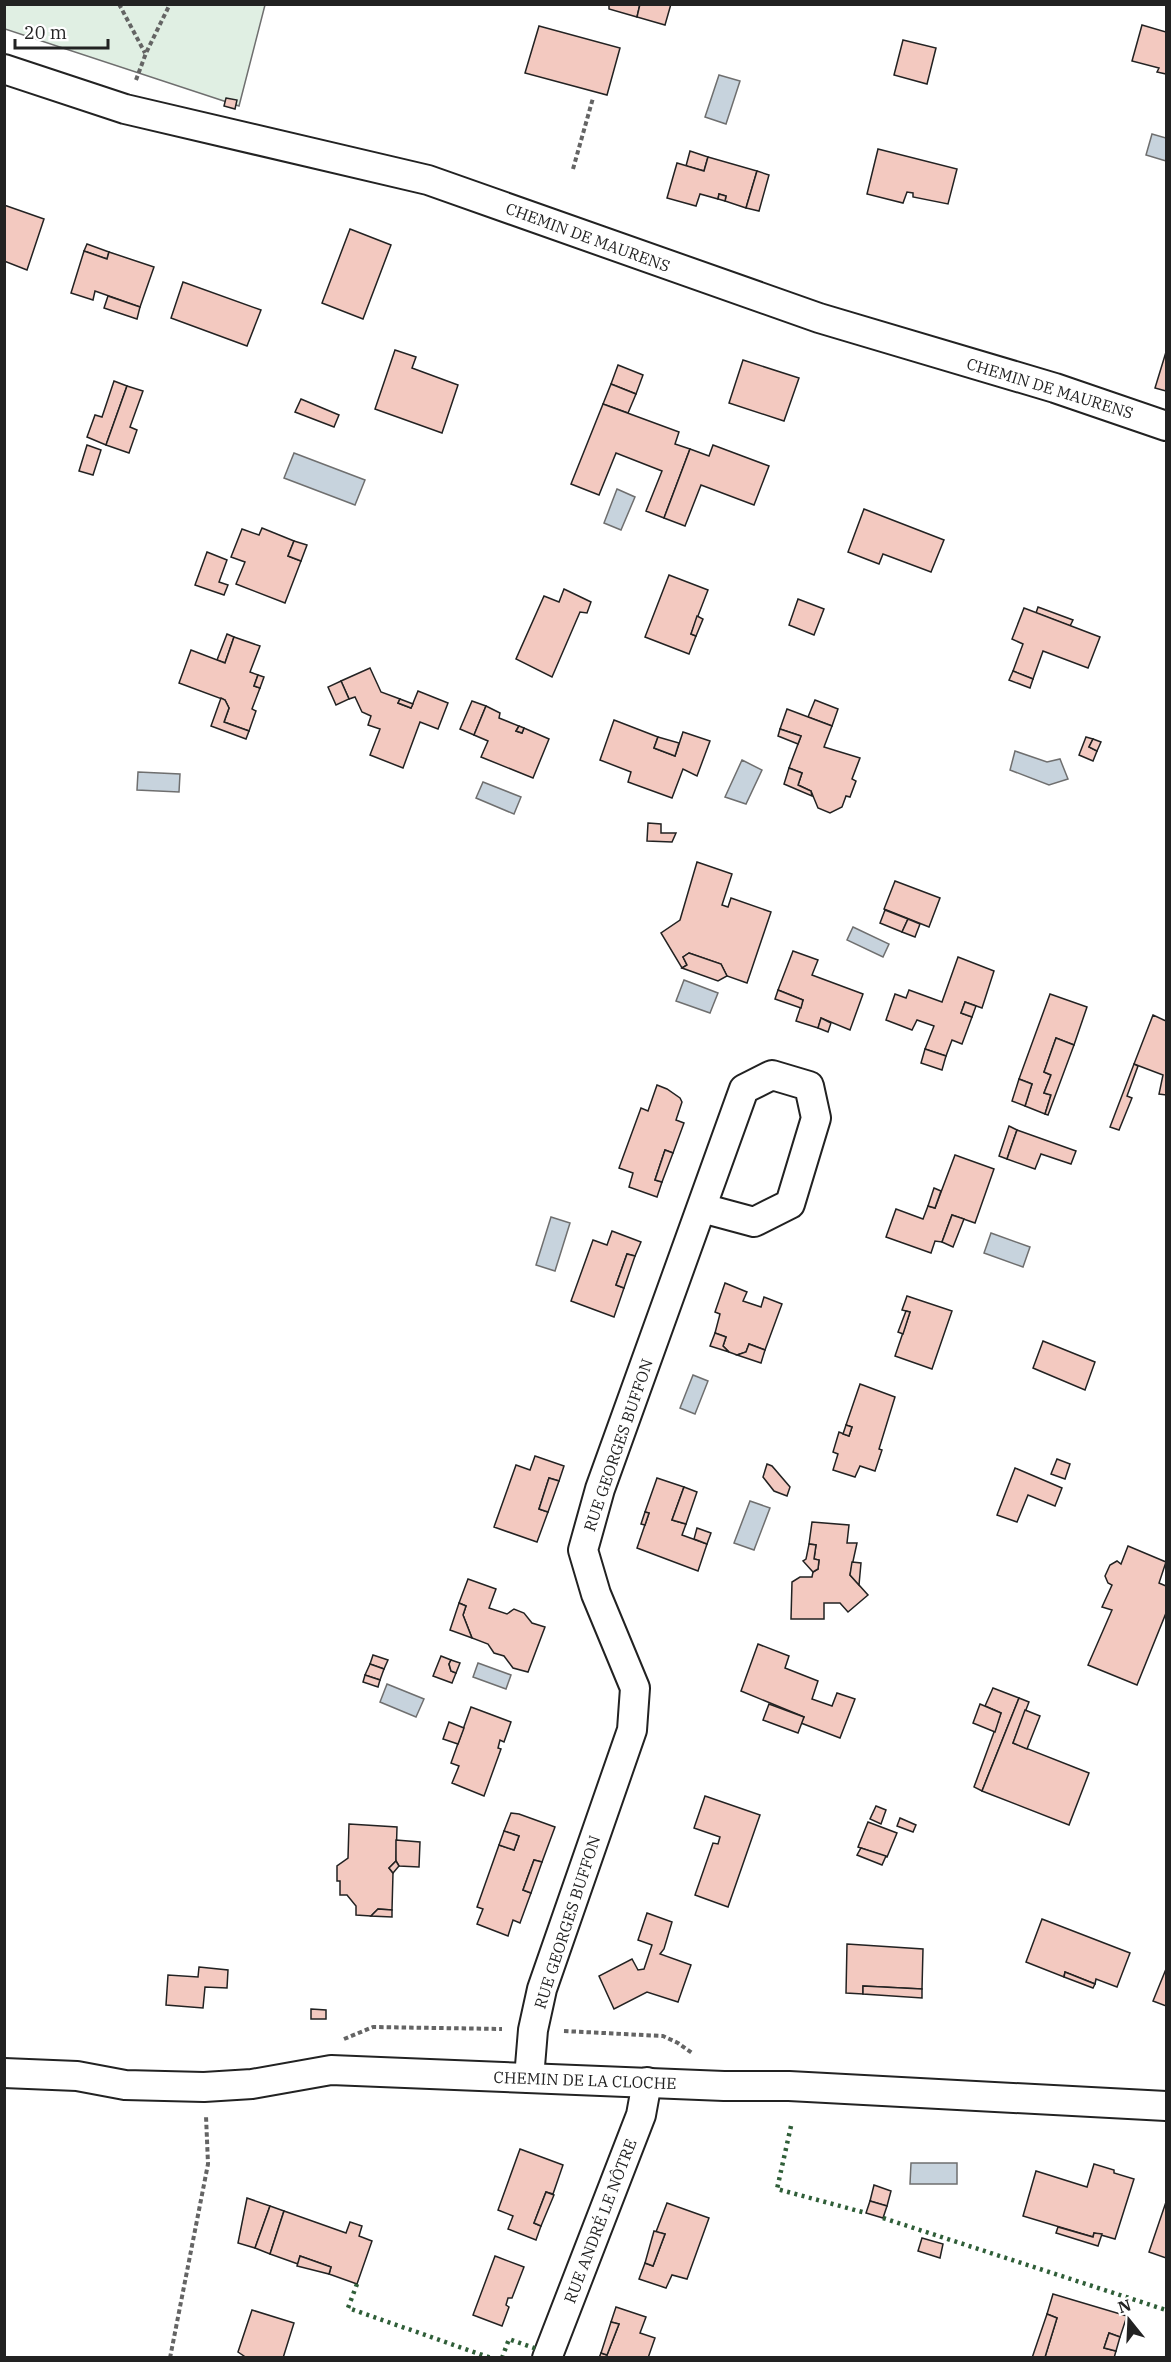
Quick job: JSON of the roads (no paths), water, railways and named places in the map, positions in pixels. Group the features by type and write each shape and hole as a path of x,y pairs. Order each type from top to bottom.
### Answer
{"street":[{"name":"CHEMIN DE MAURENS","path":"4,69 125,110 428,180 819,318 1055,388 1167,426"},
{"name":"RUE GEORGES BUFFON","path":"529,2078 533,2030 542,1989 633,1730 635,1688 596,1594 583,1550 600,1489 744,1089 772,1075 809,1086 816,1118 789,1204 754,1222 702,1208"},
{"name":"CHEMIN DE LA CLOCHE","path":"4,2073 77,2076 125,2085 204,2087 252,2084 331,2070 789,2086 1167,2106"},
{"name":"RUE ANDRÉ LE NÔTRE","path":"547,2358 641,2115 647,2082"}]}
